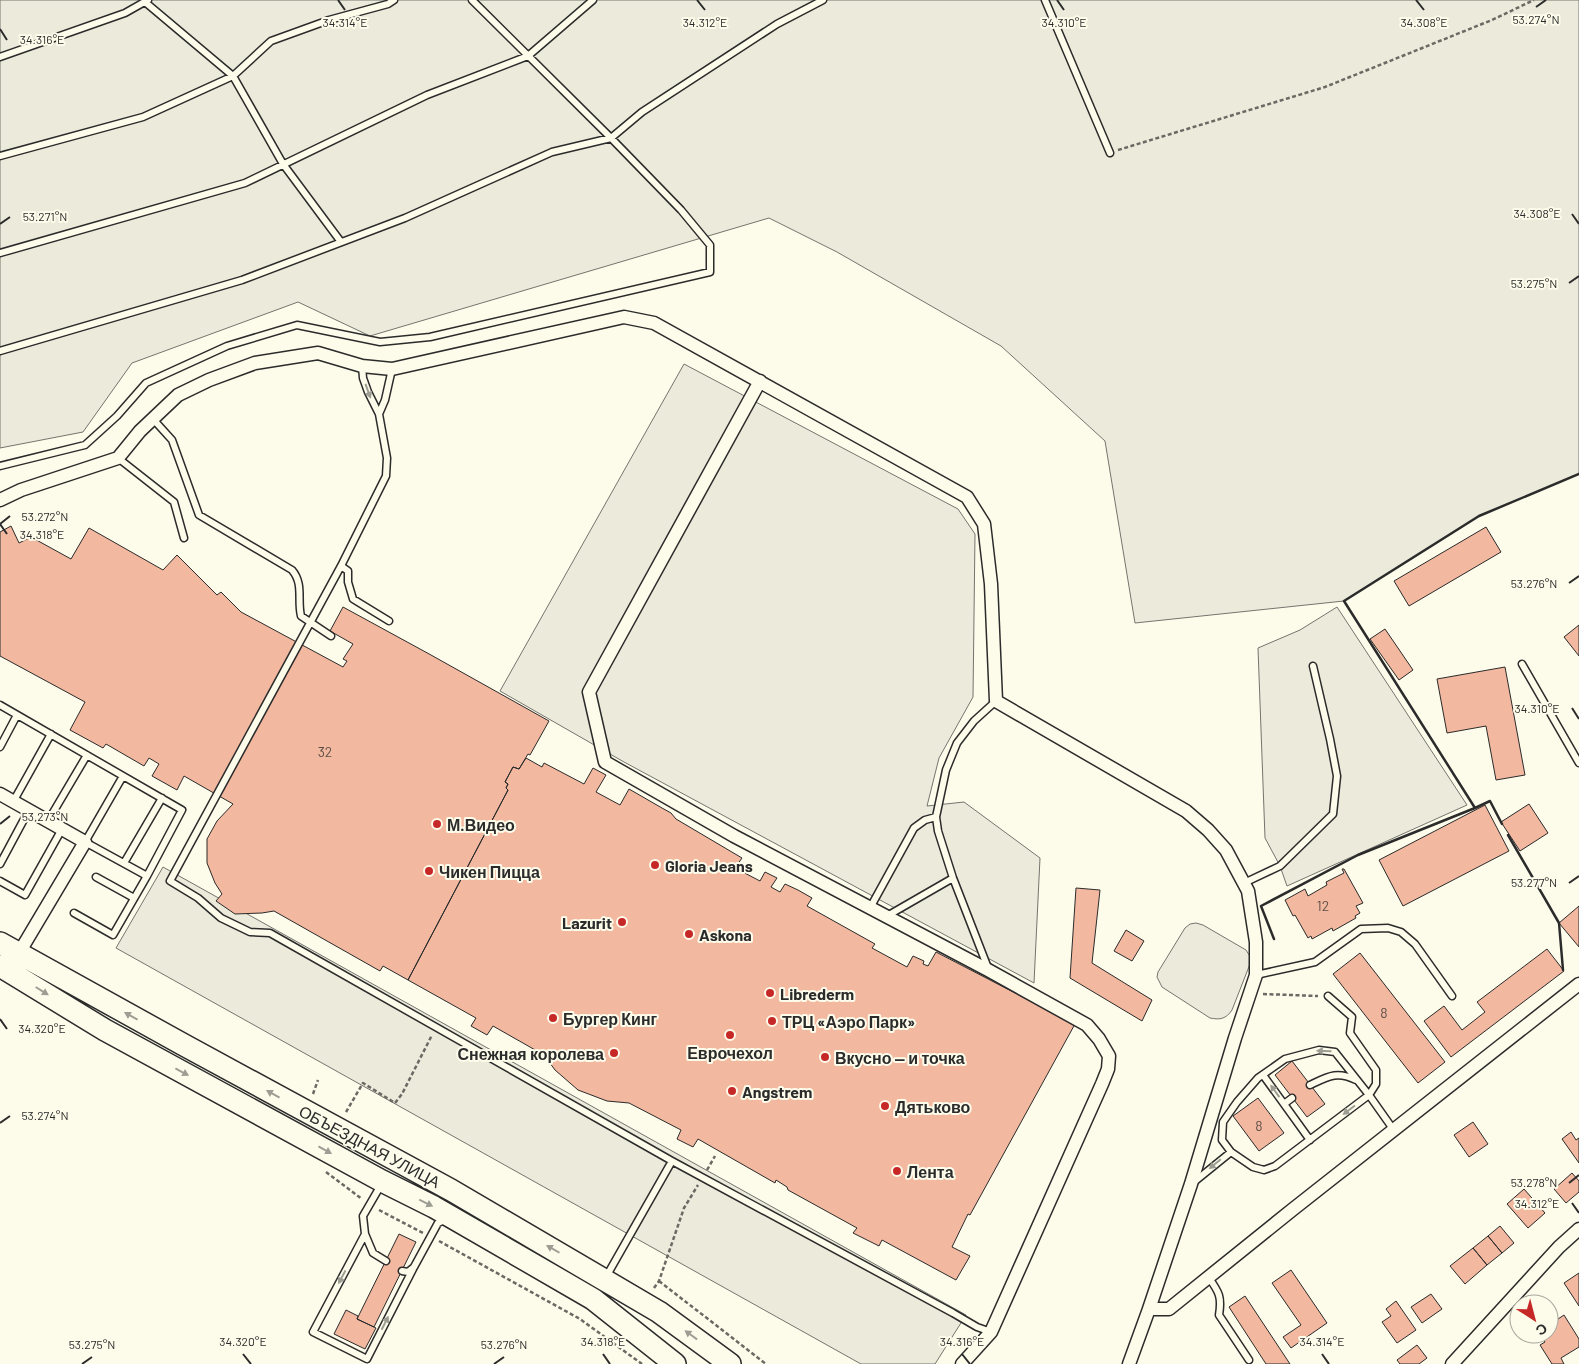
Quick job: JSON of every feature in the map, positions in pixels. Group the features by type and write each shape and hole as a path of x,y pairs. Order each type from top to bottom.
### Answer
{"main road":[{"name":"ОБЪЕЗДНАЯ УЛИЦА","path":"0,943 9,963 105,1030 382,1181 452,1217 598,1290 659,1312 730,1364"},
{"name":"ОБЪЕЗДНАЯ УЛИЦА","path":"9,963 451,1190 598,1290 674,1364"}],"street":[{"path":"0,500 21,490 118,458 140,431 178,395 209,380 255,363 318,353 362,366 392,370 624,317 654,324 967,497 984,524 991,584 996,701 1186,811 1208,830 1226,850 1248,891 1256,942 1256,975 1234,1038 1191,1184 1129,1364"},
{"path":"760,381 590,692 591,700 605,762 734,836 988,970 1087,1025 1099,1039 1109,1056 1108,1069 1102,1084 991,1332 962,1364"},
{"path":"0,794 85,842 9,963"},
{"path":"1149,1309 1169,1309 1579,984"},
{"path":"1452,1364 1559,1247 1579,1229"}],"lane":[{"path":"0,156 143,117 233,76 271,41 329,20 388,4 394,0"},
{"path":"0,466 85,445 118,416 146,383 227,346 297,325 380,342 430,337 710,272 710,245 681,210 472,0"},
{"path":"0,253 245,183 427,95 528,56 593,0"},
{"path":"0,351 242,280 405,218 552,152 611,138 642,112 777,24 823,0"},
{"path":"1045,0 1110,153"},
{"path":"0,57 125,13 147,1 233,76 283,164 341,242"},
{"path":"362,366 363,378 378,414 387,458 386,476 341,566 170,881 198,898 221,918 250,932 270,933 672,1161 703,1176 977,1328 991,1332"},
{"path":"378,414 385,400 392,370"},
{"path":"153,419 172,440 199,515 292,570 298,576 300,585 299,608 301,616 331,636"},
{"path":"118,458 174,502 184,538"},
{"path":"341,566 348,571 348,582 353,599 388,621"},
{"path":"1522,664 1579,762"},
{"path":"1244,884 1280,866 1333,814 1336,776 1330,739 1313,666"},
{"path":"988,970 953,878 938,831 936,816 946,770 957,743 974,721 996,701"},
{"path":"0,705 182,810 113,936 74,913"},
{"path":"0,747 17,715"},
{"path":"13,802 51,734"},
{"path":"48,821 87,755"},
{"path":"124,776 85,842 147,876"},
{"path":"124,863 162,798"},
{"path":"0,864 29,810"},
{"path":"870,908 914,828 925,820 936,816"},
{"path":"0,882 25,895 62,829"},
{"path":"96,877 134,898"},
{"path":"886,917 953,878"},
{"path":"1256,975 1315,962 1361,928 1388,928 1401,932 1415,944 1452,996"},
{"path":"1328,996 1352,1017 1350,1033 1376,1070 1376,1084 1369,1096 1275,1166 1264,1170 1253,1167 1231,1152 1222,1140 1223,1122 1237,1102 1263,1075 1285,1059 1319,1050 1334,1052 1369,1096 1394,1129"},
{"path":"1310,1085 1325,1078 1343,1074 1357,1081"},
{"path":"1263,1075 1310,1140"},
{"path":"1284,1104 1292,1098"},
{"path":"1191,1184 1231,1152"},
{"path":"598,1290 672,1161"},
{"path":"382,1181 363,1216 366,1234 373,1254 386,1261"},
{"path":"366,1234 314,1332 367,1359 438,1223 452,1217"},
{"path":"402,1271 408,1272 414,1267"},
{"path":"1209,1278 1219,1292 1221,1302 1219,1315 1249,1360"}],"path":[{"path":"1110,153 1325,87 1492,20 1534,0"},
{"path":"1249,994 1328,996"},
{"path":"338,1108 346,1112 363,1083 396,1103 436,1027"},
{"path":"318,1080 313,1094 321,1098"},
{"path":"715,1156 684,1208 659,1281 766,1364"}],"shaded area":[{"path":"0,0 1579,0 1579,474 1479,516 1344,601 1135,623 1105,441 1001,346 837,252 769,218 370,336 298,302 132,363 83,432 0,448"},
{"path":"684,364 958,509 975,534 973,697 939,758 927,806 964,802 1040,858 1034,983 624,762 500,691"},
{"path":"1337,607 1467,805 1287,886 1280,866 1265,838 1258,648 1300,630"},
{"path":"163,867 966,1315 935,1364 861,1364 116,948"},
{"path":"1190,924 1203,925 1246,950 1251,958 1232,1010 1222,1018 1210,1018 1162,987 1157,977 1158,972 1185,928"}],"building":[{"path":"11,526 19,543 31,537 71,559 89,528 163,570 177,555 217,595 221,592 241,612 343,667 347,661 343,659 353,644 330,631 343,607 549,721 530,755 528,754 519,769 513,767 505,782 508,784 506,788 508,790 408,980 383,966 380,971 274,911 235,914 216,901 222,894 215,883 207,863 207,839 217,821 233,804 184,776 177,790 152,776 159,764 149,758 144,766 106,744 103,748 70,730 85,702 0,656 0,532"},
{"path":"1486,527 1501,552 1409,606 1394,581"},
{"path":"1579,625 1579,656 1564,637"},
{"path":"1385,629 1413,670 1399,680 1370,639"},
{"path":"1505,667 1525,775 1496,780 1486,726 1447,733 1437,679"},
{"name":"ТРЦ «Аэро Парк»","path":"526,758 542,767 544,763 584,784 593,768 606,775 596,792 620,805 629,789 742,858 735,868 760,881 765,872 777,878 771,887 780,892 785,884 812,898 807,906 875,944 872,948 907,967 913,956 924,961 923,964 928,966 936,952 1075,1024 970,1215 968,1214 952,1247 970,1256 956,1280 882,1240 879,1246 853,1233 857,1228 788,1190 787,1187 776,1180 775,1183 698,1139 693,1147 677,1139 681,1130 629,1103 607,1101 578,1090 555,1070 544,1055 493,1026 487,1035 471,1026 476,1018 408,980 508,790 506,788 508,784 505,782 513,767 519,769"},
{"path":"1529,804 1548,833 1520,851 1501,822"},
{"path":"1485,805 1509,851 1403,906 1379,860"},
{"path":"1342,869 1344,869 1363,903 1356,906 1360,913 1355,916 1356,918 1333,931 1332,928 1312,939 1311,936 1308,938 1285,900 1305,889 1308,896 1327,885 1326,882 1344,873"},
{"path":"1076,888 1100,890 1092,963 1152,1000 1142,1021 1070,978"},
{"path":"1579,906 1579,947 1559,923"},
{"path":"1126,930 1144,941 1132,961 1114,951"},
{"path":"1547,949 1564,971 1451,1057 1424,1021 1444,1006 1462,1030 1485,1012 1477,1002"},
{"path":"1360,953 1445,1062 1418,1083 1333,974"},
{"path":"1292,1061 1325,1104 1307,1117 1275,1075"},
{"path":"1258,1098 1284,1133 1259,1151 1233,1116"},
{"path":"1473,1122 1488,1144 1469,1157 1454,1135"},
{"path":"1571,1132 1576,1140 1579,1138 1579,1163 1562,1139"},
{"path":"1572,1173 1579,1181 1579,1192 1566,1203 1554,1189"},
{"path":"1524,1189 1545,1213 1528,1228 1507,1204"},
{"path":"1500,1226 1514,1243 1502,1253 1488,1236"},
{"path":"399,1234 416,1242 374,1327 357,1319"},
{"path":"1488,1236 1502,1253 1487,1265 1473,1248"},
{"path":"1473,1248 1487,1265 1465,1284 1450,1266"},
{"path":"1291,1270 1327,1323 1291,1348 1283,1337 1301,1325 1272,1283"},
{"path":"1579,1273 1579,1306 1564,1283"},
{"path":"1431,1294 1442,1309 1422,1323 1411,1307"},
{"path":"1245,1296 1290,1364 1266,1364 1229,1307"},
{"path":"1396,1301 1416,1330 1397,1343 1382,1322 1391,1316 1386,1309"},
{"path":"346,1310 358,1316 357,1319 376,1328 365,1349 334,1334"},
{"path":"1564,1315 1579,1339 1579,1347 1561,1358 1564,1364 1552,1364 1540,1345 1559,1344 1559,1318"},
{"path":"1417,1345 1427,1358 1419,1364 1400,1364 1397,1360"}],"wall":[{"path":"1274,939 1261,906 1358,855 1475,808 1344,601 1479,516 1579,474"},
{"path":"1475,808 1490,801 1502,824"},
{"path":"1508,835 1559,923 1563,970"}],"place":[{"name":"М.Видео","path":"437,824"},
{"name":"Gloria Jeans","path":"655,865"},
{"name":"Чикен Пицца","path":"429,871"},
{"name":"Lazurit","path":"622,922"},
{"name":"Askona","path":"689,934"},
{"name":"Librederm","path":"770,993"},
{"name":"Бургер Кинг","path":"553,1018"},
{"name":"ТРЦ «Аэро Парк»","path":"772,1021"},
{"name":"Еврочехол","path":"730,1035"},
{"name":"Снежная королева","path":"614,1053"},
{"name":"Вкусно — и точка","path":"825,1057"},
{"name":"Angstrem","path":"732,1091"},
{"name":"Дятьково","path":"885,1106"},
{"name":"Лента","path":"897,1171"}]}
